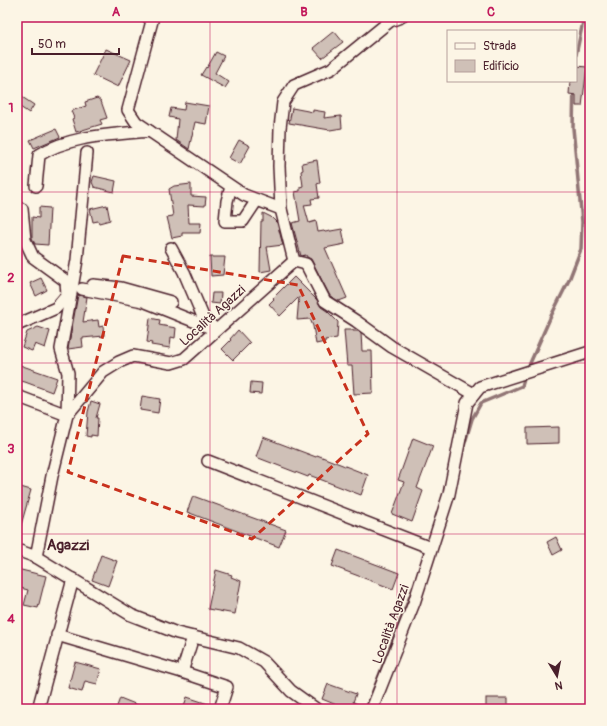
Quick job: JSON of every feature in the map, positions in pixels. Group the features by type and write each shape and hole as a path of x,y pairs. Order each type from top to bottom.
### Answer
{"street":[{"path":"148,17 152,21 128,110 136,122 244,195 281,209"},
{"path":"401,17 390,21 331,69 294,84 284,102 280,128 279,166 281,209 294,260 306,264 325,301 392,347 474,394 480,387 590,352"},
{"path":"36,186 39,154 50,148 87,138 149,131"},
{"name":"Località Agazzi","path":"36,557 52,476 67,415 68,373 62,349 77,286 77,260 87,153"},
{"path":"231,187 227,201 225,221 243,221 258,200"},
{"path":"17,325 56,308 66,294 66,281 33,257 25,240 22,209"},
{"path":"172,248 204,319 216,330"},
{"name":"Località Agazzi","path":"67,415 103,372 119,362 133,356 170,363 184,360 294,260"},
{"path":"77,286 121,288 171,302"},
{"path":"77,286 143,301 216,330"},
{"name":"Località Agazzi","path":"372,709 414,603 449,494 467,403 474,394"},
{"path":"17,396 67,415"},
{"path":"208,461 431,548"},
{"path":"17,550 36,557 131,615 177,633 239,648 264,662 291,691 316,709"},
{"path":"38,709 73,579"},
{"path":"57,635 227,687 220,709"},
{"path":"182,672 193,636"}],"highlighted area":[{"path":"123,256 298,285 368,434 252,539 68,472"}],"building":[{"path":"334,31 343,42 322,58 313,48"},
{"path":"106,49 131,60 118,87 93,75"},
{"path":"216,52 224,56 215,73 229,82 225,88 201,75 206,67 207,68"},
{"path":"577,66 587,67 582,106 576,106 576,95 569,94 570,82 577,82"},
{"path":"22,97 34,105 29,113 17,105"},
{"path":"97,98 101,101 107,118 100,120 102,124 76,132 72,119 74,118 71,111 86,106 85,102"},
{"path":"185,102 209,106 206,124 195,122 189,149 176,140 178,119 169,117 171,108 184,110"},
{"path":"292,108 313,112 313,110 325,112 324,118 341,116 342,128 330,130 289,123"},
{"path":"56,129 60,137 34,148 30,140"},
{"path":"239,140 250,146 240,164 229,158"},
{"path":"317,160 320,183 317,184 319,198 311,199 312,204 304,205 309,223 316,221 318,232 342,229 345,244 325,248 347,298 339,301 330,296 311,259 306,255 301,256 292,223 300,221 295,192 300,191 300,187 303,186 301,171 303,170 302,163"},
{"path":"94,176 116,181 114,192 94,187 92,182"},
{"path":"191,184 191,196 206,197 205,206 188,205 189,223 201,223 200,233 182,233 182,236 172,238 167,217 173,216 169,189 174,186"},
{"path":"107,205 110,220 99,223 98,221 93,222 90,209"},
{"path":"39,207 50,208 48,245 35,244 32,238 32,217 39,218"},
{"path":"263,213 271,217 277,223 283,245 267,247 271,270 260,272 261,221 263,221"},
{"path":"210,257 225,257 223,275 211,276"},
{"path":"294,277 317,300 321,307 338,322 337,338 325,340 325,342 316,344 313,326 310,319 297,320 299,297 280,316 269,304"},
{"path":"41,278 47,290 36,296 30,283"},
{"path":"212,293 221,293 220,304 211,303"},
{"path":"78,295 87,297 83,322 98,320 99,327 103,326 104,336 82,338 83,347 68,349"},
{"path":"150,318 160,320 159,325 176,328 175,338 171,337 170,348 151,345 152,343 147,342"},
{"path":"38,327 50,331 45,348 35,344 32,351 22,347 27,332"},
{"path":"238,330 250,343 233,360 222,349"},
{"path":"344,330 353,330 361,333 362,351 372,351 373,393 354,394 352,366 347,366"},
{"path":"17,364 57,378 52,392 17,380"},
{"path":"251,382 262,383 261,394 250,393"},
{"path":"142,396 160,399 158,413 140,410"},
{"path":"91,401 100,404 96,418 98,418 97,436 91,435 91,437 86,436 88,412"},
{"path":"559,427 559,443 527,444 527,428"},
{"path":"263,437 316,457 317,455 368,475 361,495 256,457"},
{"path":"413,438 433,446 417,488 423,491 412,522 392,514 404,482 398,480"},
{"path":"17,486 31,490 19,532 17,532"},
{"path":"193,496 286,530 279,547 187,512"},
{"path":"556,537 562,550 553,555 547,542"},
{"path":"338,550 399,573 393,589 332,566"},
{"path":"101,555 117,561 108,586 92,580"},
{"path":"17,569 46,576 38,608 24,605 28,590 17,587"},
{"path":"216,570 232,575 231,577 241,581 235,614 208,609"},
{"path":"75,662 101,669 97,684 85,681 82,692 68,688"},
{"path":"328,684 356,694 353,702 365,707 365,709 337,709 339,706 322,699"},
{"path":"187,697 214,706 213,709 183,709"},
{"path":"120,698 145,708 145,709 116,709"},
{"path":"486,698 508,698 508,709 486,709"}],"waterway":[{"path":"577,50 584,17"},
{"path":"527,370 569,280 581,249 582,222 573,128 574,82"},
{"path":"464,446 472,419 481,403 522,386 525,376"},
{"path":"366,709 412,591"}],"district":[{"name":"Agazzi","path":"68,545"}]}
